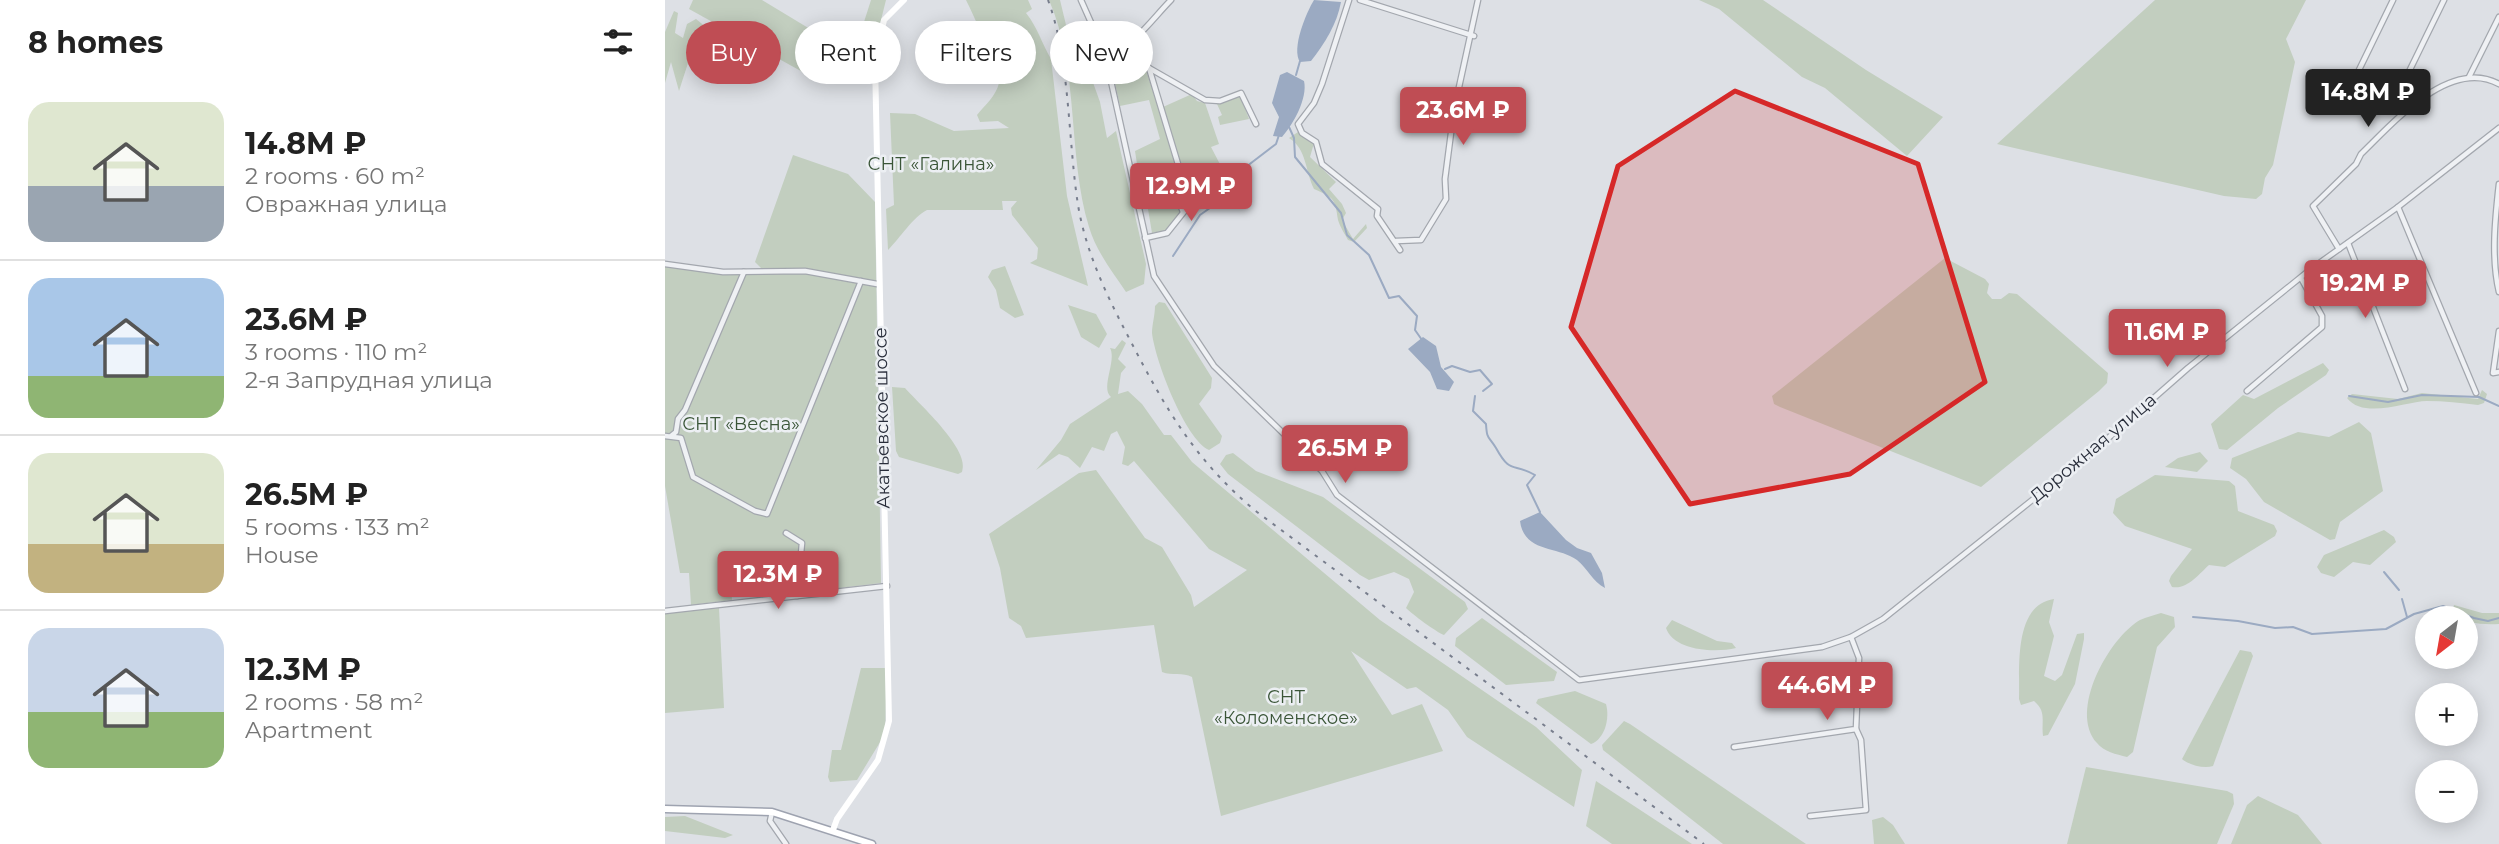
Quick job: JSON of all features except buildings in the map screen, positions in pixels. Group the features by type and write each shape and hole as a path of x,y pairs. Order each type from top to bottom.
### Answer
{"main road":[{"name":"Акатьевское шоссе","path":"833,830 837,819 878,760 888,730 888,585 875,61 884,20 904,0"},
{"path":"665,809 772,812 872,844"}],"street":[{"name":"Дорожная улица","path":"1081,0 1090,21"},
{"path":"1150,21 1171,0"},
{"path":"1349,0 1322,84 1314,103 1298,124 1301,133 1316,142 1322,164 1378,209 1377,216 1400,250"},
{"path":"1360,0 1472,36"},
{"path":"1395,241 1421,240 1446,199 1445,179 1454,110 1478,0"},
{"path":"2393,0 2358,72 2403,109"},
{"path":"2403,109 2400,90 2444,0"},
{"path":"2469,78 2499,17"},
{"path":"1153,70 1205,100 1220,101 1241,93 1256,124"},
{"path":"2339,249 2313,206 2403,109 2421,97 2469,78 2486,78 2499,84"},
{"path":"1153,81 1181,174 1174,189 1183,212"},
{"name":"Дорожная улица","path":"1112,84 1154,276 1214,366 1322,471 1337,495 1574,679 1586,680 1738,661 1822,647 1851,637 1888,615 2089,454 2187,368 2499,128"},
{"path":"1145,238 1167,233 1199,196 1208,194 1224,180"},
{"path":"2499,184 2495,216 2496,278 2499,292"},
{"path":"2398,207 2476,393"},
{"path":"2349,243 2405,389"},
{"path":"665,264 744,272 785,270 877,285"},
{"path":"668,436 675,432 678,419 685,410 744,272"},
{"path":"2246,391 2322,327 2322,316 2301,278"},
{"path":"668,436 681,438 694,477 755,511 767,514 861,281"},
{"path":"2499,331 2492,366 2493,373 2499,372"},
{"path":"786,533 802,543 797,596"},
{"path":"665,611 888,585"},
{"path":"1810,816 1865,810 1861,740 1856,729 1859,657 1851,637"},
{"path":"1734,747 1856,729"},
{"path":"772,812 771,821 786,844"}],"highlighted area":[{"path":"1735,91 1918,164 1985,382 1850,474 1690,504 1571,327 1618,166"}],"green space":[{"path":"693,0 762,0 797,21 795,68 781,60 781,21 711,21 689,9"},
{"path":"871,0 886,0 881,21 864,21"},
{"path":"966,0 1028,0 1032,9 1026,13 1032,21 975,21"},
{"path":"1049,0 1060,0 1065,21 1057,21"},
{"path":"1699,0 1763,0 1866,70 1943,117 1907,156 1825,88 1802,77 1719,9"},
{"path":"2155,0 2306,0 2286,39 2295,62 2273,165 2265,178 2262,194 2256,199 2224,196 1997,144"},
{"path":"674,11 678,13 675,33 683,38 686,28 686,69 679,91 671,62 665,83 665,32"},
{"name":"СНТ «Галина»","path":"1036,28 1050,57 1050,84 1054,84 1067,196 1088,286 1030,263 1037,259 1038,248 1012,215 1011,208 1017,201 1002,201 1003,210 927,210 888,250 886,209 894,205 890,113 915,114 954,131 1009,128 998,121 980,122 977,115 999,84 1036,84"},
{"path":"1069,84 1094,84 1107,138 1116,131 1146,264 1144,284 1126,292 1100,253 1089,227 1078,171"},
{"path":"1115,84 1151,84 1180,178 1172,184 1182,212 1167,230 1152,233 1146,197 1142,197 1135,151 1160,139 1149,100 1120,106"},
{"path":"1192,94 1197,101 1205,103 1219,144 1211,147 1224,172 1221,174 1223,178 1197,195 1185,208 1176,189 1183,178 1163,107"},
{"path":"1240,95 1249,119 1220,125 1218,117 1222,115 1217,104"},
{"path":"1298,132 1314,143 1310,157 1336,182 1329,189 1342,204 1346,213 1342,220 1353,239 1366,224 1367,228 1354,242 1348,240 1341,228 1332,200 1314,189 1302,154 1289,138"},
{"name":"СНТ «Весна»","path":"793,155 848,174 875,202 881,583 773,596 768,552 729,554 732,600 691,605 689,573 680,573 665,486 665,264 723,272 763,270 755,262"},
{"path":"1945,258 1985,279 1989,284 1987,293 1992,299 2001,299 2009,293 2017,294 2108,373 2107,383 2099,391 1981,487 1780,407 1774,404 1772,396"},
{"path":"1005,266 1024,315 1015,318 1000,308 996,290 988,277 992,270"},
{"path":"1159,302 1165,303 1212,378 1211,388 1199,404 1222,436 1220,443 1209,450 1190,431 1181,415 1159,361 1152,333 1155,306"},
{"path":"1068,305 1096,314 1107,334 1099,348 1081,337"},
{"name":"СНТ «Коломенское»","path":"1122,340 1126,343 1118,359 1126,367 1121,373 1118,394 1128,391 1142,404 1164,435 1171,435 1192,462 1380,620 1536,727 1582,770 1574,807 1467,737 1448,710 1416,687 1407,689 1351,651 1392,715 1422,704 1443,751 1221,816 1192,677 1162,672 1154,625 1026,638 1021,626 1009,618 1000,568 989,534 1079,473 1096,470 1145,538 1162,547 1191,595 1194,607 1247,570 1209,549 1134,461 1128,466 1122,464 1125,447 1117,431 1111,434 1104,451 1092,447 1080,468 1068,457 1059,454 1036,470 1061,440 1070,424 1111,397 1107,387 1112,360 1110,348 1115,349"},
{"path":"2323,363 2329,370 2326,375 2278,408 2227,450 2219,449 2211,424 2243,395 2254,399"},
{"path":"892,387 905,388 943,428 959,452 963,463 962,472 958,474 899,457 896,451"},
{"path":"2482,390 2487,394 2484,403 2478,405 2427,401 2375,409 2364,408 2347,398 2352,394 2398,399 2422,393 2478,399"},
{"path":"2359,422 2371,433 2383,491 2340,522 2335,539 2330,540 2264,502 2246,479 2230,468 2232,458 2298,432 2329,437"},
{"path":"2200,452 2208,461 2197,472 2165,467 2178,458"},
{"path":"1233,453 1256,471 1323,497 1465,602 1468,609 1444,635 1430,627 1406,608 1414,592 1409,579 1394,572 1369,580 1360,575 1228,474 1220,464 1226,455"},
{"path":"2155,475 2229,481 2235,486 2238,511 2274,525 2277,531 2275,536 2225,567 2209,565 2188,584 2172,587 2169,581 2171,576 2192,549 2125,526 2113,513 2116,499"},
{"path":"2384,530 2394,537 2396,542 2370,565 2353,562 2334,577 2321,573 2317,567 2324,555"},
{"path":"2054,599 2049,622 2054,636 2044,676 2055,681 2062,675 2077,634 2084,633 2084,639 2075,684 2048,735 2043,736 2041,709 2034,701 2021,705 2019,699 2020,656 2025,625 2031,613 2041,604"},
{"path":"719,608 724,708 665,713 665,613"},
{"path":"2478,612 2499,613 2499,624 2479,624"},
{"path":"2161,613 2174,617 2175,627 2157,647 2133,752 2127,757 2103,749 2097,743 2089,729 2087,713 2090,695 2096,676 2116,642 2140,620"},
{"path":"1482,618 1557,672 1554,681 1506,685 1455,646 1456,638"},
{"path":"1672,620 1717,641 1732,643 1736,648 1707,650 1686,646 1670,636 1666,628"},
{"path":"2240,650 2251,652 2253,656 2213,766 2201,767 2189,763 2182,759"},
{"path":"861,668 887,668 885,734 857,780 830,782 828,777 832,750 841,750"},
{"path":"1575,691 1606,704 1607,715 1603,733 1591,744 1536,703 1538,699"},
{"path":"1624,721 1806,844 1723,844 1603,750 1602,745"},
{"path":"2086,767 2227,791 2233,794 2234,804 2217,844 2067,844"},
{"path":"1596,781 1692,844 1612,844 1586,826"},
{"path":"2258,796 2298,815 2322,844 2231,844 2247,805"},
{"path":"685,816 733,835 725,838 665,831 665,817"},
{"path":"1883,817 1893,825 1905,844 1874,844 1872,820"}],"water":[{"path":"1314,0 1341,2 1333,26 1321,47 1311,61 1300,62 1298,40"},
{"path":"1287,72 1304,81 1304,95 1299,111 1286,132 1282,137 1273,136 1279,117 1272,103 1280,75"},
{"path":"1423,337 1436,346 1441,367 1454,382 1449,391 1437,389 1430,372 1408,349"},
{"path":"1540,512 1566,540 1591,553 1602,573 1605,588 1577,560 1528,539 1520,521"}],"waterway":[{"path":"1296,75 1300,61"},
{"path":"1289,127 1294,138 1295,157 1341,213 1347,235 1369,255 1389,298 1399,296 1417,316 1415,330 1422,340"},
{"path":"1228,188 1238,173 1276,144 1279,135"},
{"path":"1173,256 1200,215 1227,196 1228,190"},
{"path":"1445,369 1452,366 1470,372 1480,370 1492,384 1483,391"},
{"path":"2349,396 2388,402 2422,395 2479,397 2499,406"},
{"path":"1475,396 1473,411 1486,424 1488,437 1505,462 1535,475 1527,485 1540,512"},
{"path":"2384,572 2399,590"},
{"path":"2402,599 2407,617"},
{"path":"2193,617 2275,628 2293,627 2312,634 2386,629 2414,614 2443,606 2474,618 2488,621 2499,618"}],"railway":[{"path":"1048,0 1065,74 1078,205 1092,257 1142,364 1169,411 1199,453 1216,474 1257,512 1704,844"}]}
